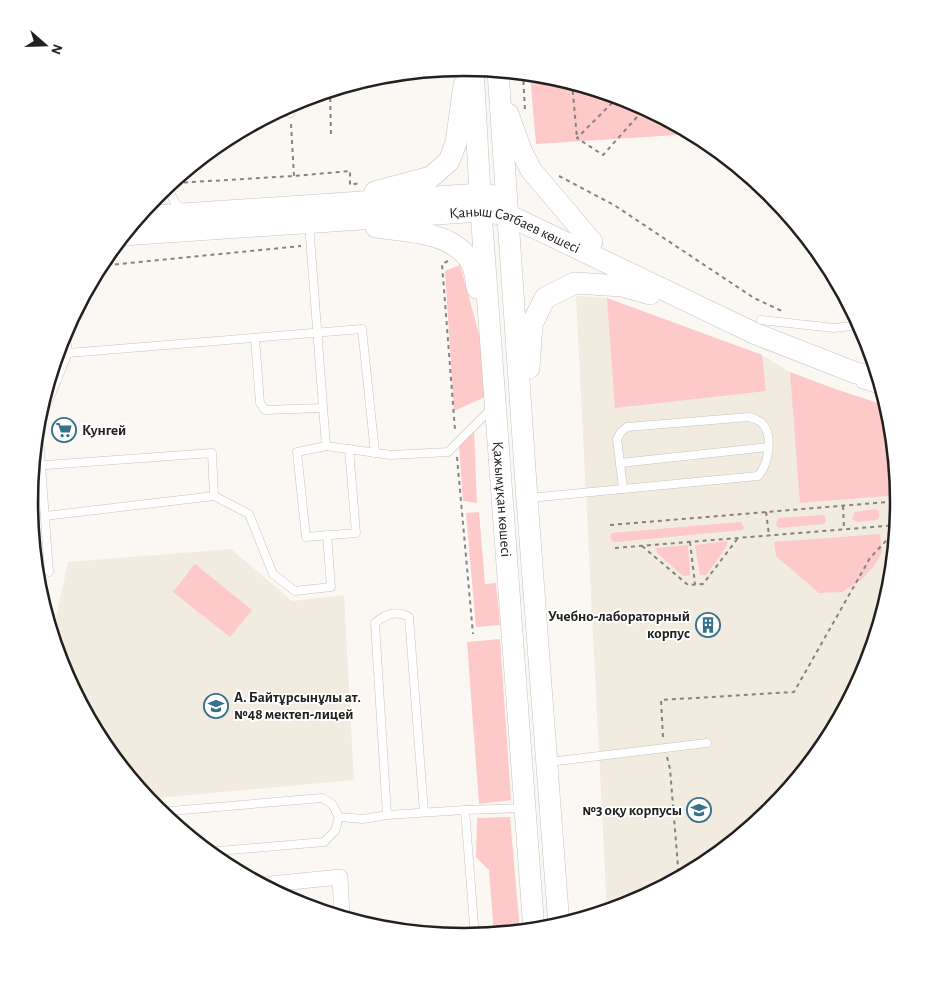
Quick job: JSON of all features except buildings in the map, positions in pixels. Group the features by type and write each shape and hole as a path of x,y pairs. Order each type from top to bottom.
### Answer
{"main road":[{"path":"334,212 431,176 449,161 456,143 465,76"},
{"name":"Қажымұқан көшесі","path":"473,76 495,404 533,923"},
{"path":"499,79 521,150 531,170 592,242"},
{"name":"Қажымұқан көшесі","path":"499,79 527,499 558,918"},
{"name":"Қаныш Сәтбаев көшесі","path":"134,233 192,222 481,202 507,206 592,242 759,327 856,373 871,376"},
{"name":"Қаныш Сәтбаев көшесі","path":"507,206 710,311 867,362"},
{"path":"334,212 439,236 464,254 472,264 492,355"},
{"name":"Қаныш Сәтбаев көшесі","path":"146,218 192,222 309,222 334,212"},
{"path":"524,450 532,324 545,298 575,284 622,286 710,311"}],"street":[{"path":"273,884 340,877 342,910"}],"lane":[{"path":"171,193 192,222"},
{"path":"309,222 326,446"},
{"path":"759,327 834,328 852,326"},
{"path":"759,327 811,364 875,389"},
{"path":"68,352 362,329 375,453"},
{"path":"255,338 260,403 265,410 322,408"},
{"path":"53,390 68,352 67,346"},
{"path":"349,449 356,533 306,537 297,452 326,446 349,449 375,453 391,455 448,452 495,404"},
{"path":"527,499 758,476 765,469 768,455 767,431 760,421 749,417 627,427 617,439 624,488"},
{"path":"620,463 768,447"},
{"path":"41,465 212,453 214,496"},
{"path":"40,455 49,572"},
{"path":"45,516 214,496 249,514 273,574 295,591 331,587 327,535"},
{"path":"387,815 375,623 380,618 393,613 402,613 409,617 424,812"},
{"path":"547,763 707,743"},
{"path":"170,811 322,798 332,804 339,817 335,831 324,842 219,851"},
{"path":"339,817 363,820 387,815 424,812 525,808"},
{"path":"464,810 474,929"}],"path":[{"path":"523,81 526,119"},
{"path":"573,91 577,138"},
{"path":"330,98 332,137"},
{"path":"577,138 612,103"},
{"path":"290,114 294,176"},
{"path":"577,138 603,155 640,114"},
{"path":"179,186 350,171 350,185 367,182"},
{"path":"558,176 614,205 754,298 786,313"},
{"path":"110,265 311,245"},
{"path":"464,254 442,264 473,634"},
{"path":"610,525 890,502"},
{"path":"843,506 844,529"},
{"path":"766,512 769,535"},
{"path":"615,548 890,526"},
{"path":"678,871 670,768 665,748 660,700 794,692 870,558 889,537"},
{"path":"642,546 688,585 695,585 702,584 738,538"},
{"path":"690,542 695,585"}],"shaded area":[{"path":"531,82 574,91 627,108 680,135 536,144"},
{"path":"460,265 482,345 485,397 454,411 445,271"},
{"path":"576,296 607,298 762,355 790,372 878,403 890,475 890,530 887,558 876,613 868,640 847,691 819,739 785,784 766,804 724,841 677,872 653,885 607,904"},
{"path":"607,298 762,355 766,391 615,408"},
{"path":"790,372 878,403 890,475 890,496 800,503"},
{"path":"474,431 477,503 463,501 459,445"},
{"path":"876,509 879,512 877,520 857,522 852,519 855,512"},
{"path":"479,512 485,584 496,583 500,625 476,627 466,513"},
{"path":"823,515 826,521 824,524 780,528 776,526 778,518"},
{"path":"742,523 744,528 742,530 616,542 612,541 610,536 612,533"},
{"path":"880,534 882,552 874,566 862,579 842,592 819,593 776,556 774,542"},
{"path":"727,541 727,546 706,575 700,575 695,545"},
{"path":"688,545 690,575 683,576 657,553 656,548"},
{"name":"А. Байтұрсынұлы ат. №48 мектеп-лицей","path":"231,549 292,601 344,595 354,780 156,798 143,784 109,739 81,691 60,640 55,623 68,562"},
{"path":"195,564 252,610 230,637 173,592"},
{"path":"500,639 511,800 479,804 467,642"},
{"path":"510,817 519,925 493,928 489,870 476,857 477,818"}],"place":[{"name":"Кунгей","path":"64,430"},
{"name":"Учебно-лабораторный корпус","path":"708,625"},
{"name":"А. Байтұрсынұлы ат. №48 мектеп-лицей","path":"216,706"},
{"name":"№3 оқу корпусы","path":"699,810"}]}
